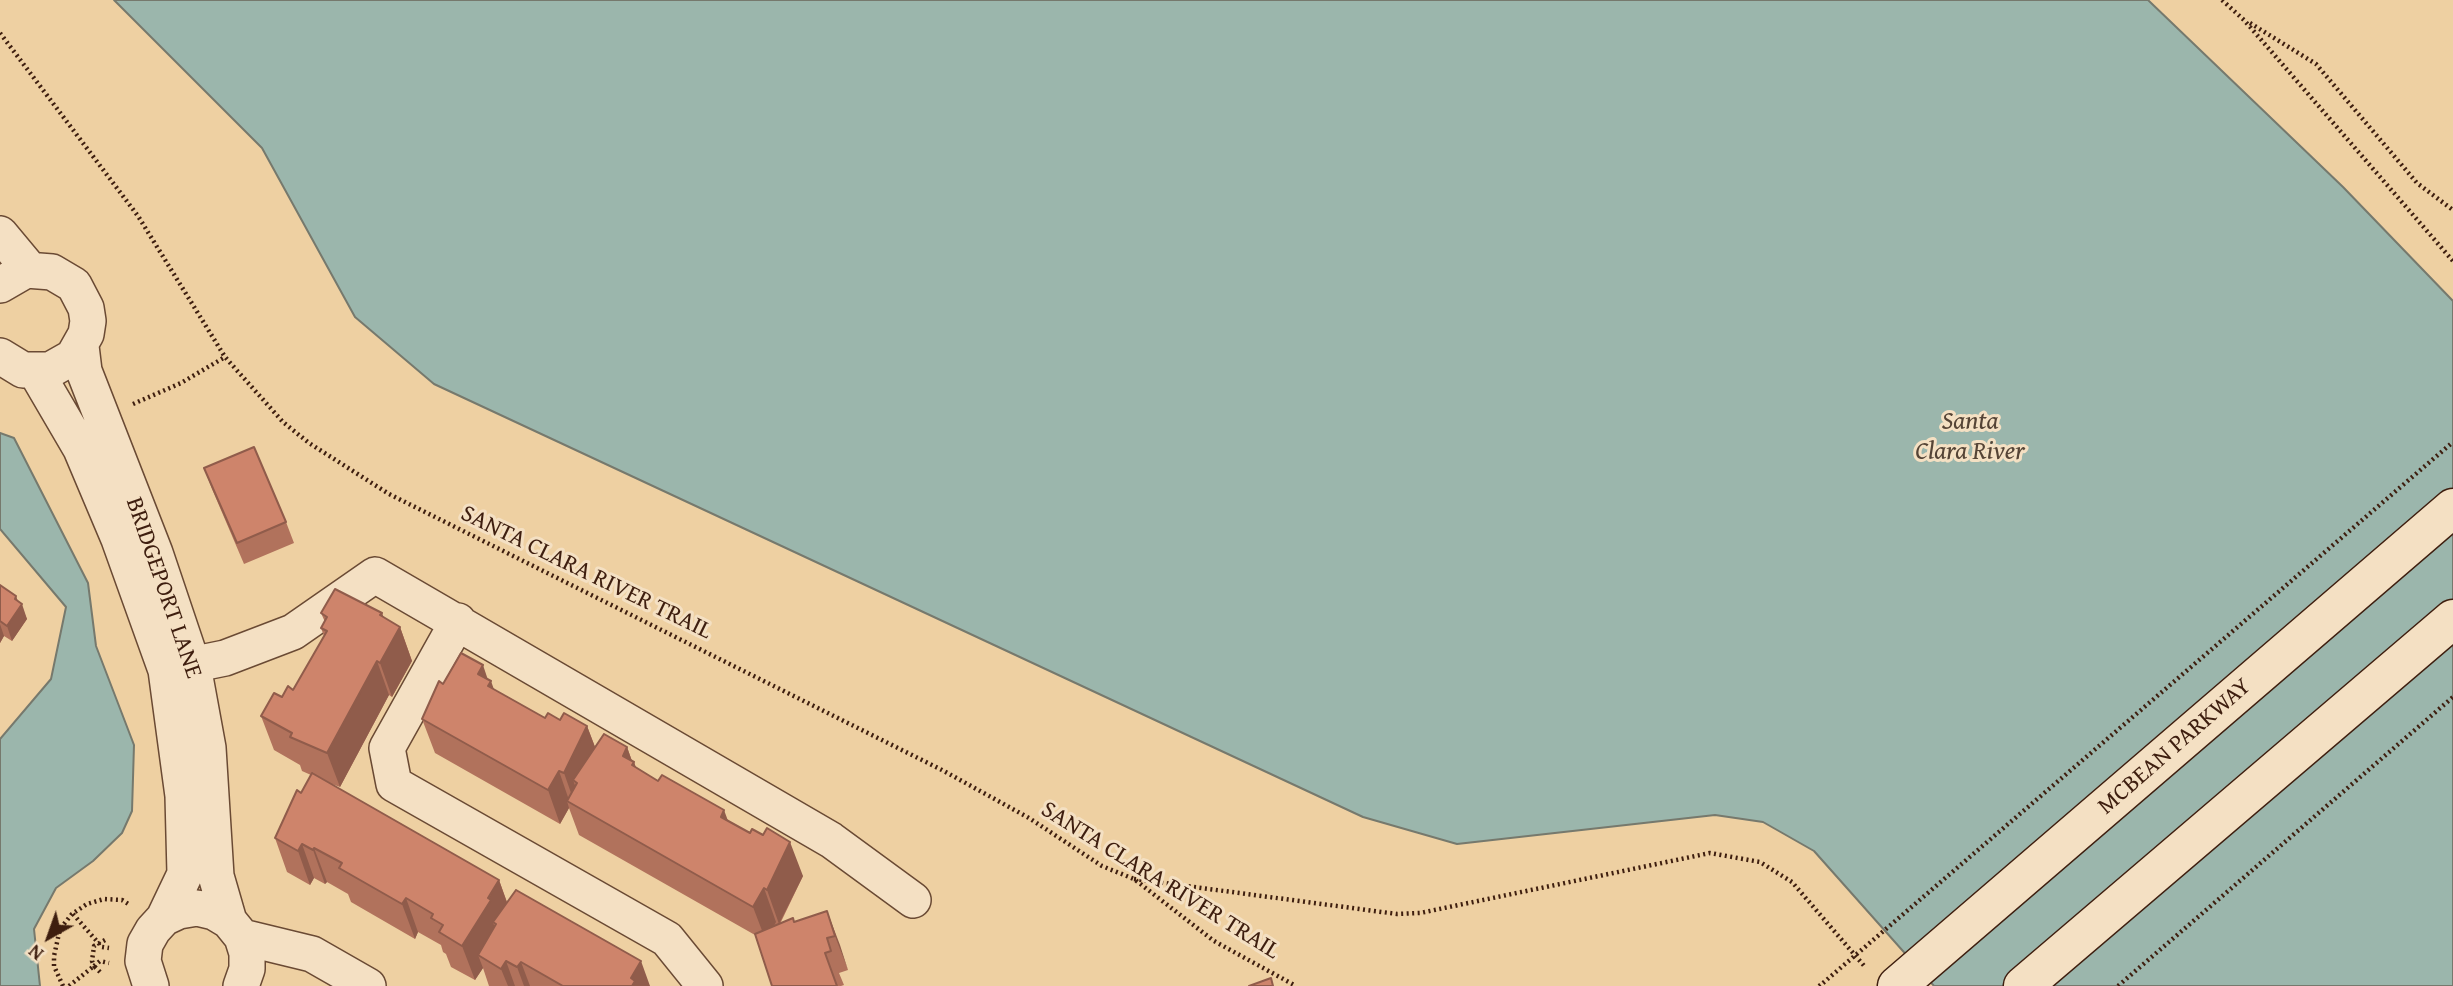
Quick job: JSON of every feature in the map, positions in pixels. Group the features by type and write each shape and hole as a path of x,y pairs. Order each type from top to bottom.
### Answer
{"main road":[{"name":"MCBEAN PARKWAY","path":"1885,981 2453,508"},
{"path":"2023,986 2453,619"}],"street":[{"path":"0,234 15,277"},
{"name":"BRIDGEPORT LANE","path":"15,277 52,272 64,277 81,296 88,321 81,346 83,372 155,553 179,668 185,874 151,914 143,961 150,986"},
{"path":"15,370 63,364 81,346"},
{"name":"BRIDGEPORT LANE","path":"15,370 82,449 119,538 179,668 208,748 216,876 235,929 247,953 247,969 241,986"},
{"path":"179,668 225,659 293,632 375,575 831,840 913,900"},
{"path":"458,621 387,748 394,784 667,939 705,986"},
{"path":"151,914 197,908 214,912 235,929 312,954 368,986"}],"path":[{"path":"2222,0 2245,20 2453,261"},
{"path":"2245,20 2316,64 2417,183 2453,210"},
{"name":"SANTA CLARA RIVER TRAIL","path":"0,33 138,216 225,356 283,422 309,443 389,494 868,730 1029,818 1102,866 1134,879 1214,940 1296,986"},
{"path":"129,406 181,383 225,356"},
{"path":"1821,984 2453,442"},
{"path":"2118,986 2453,698"},
{"path":"1134,879 1397,914 1420,913 1710,853 1760,862 1792,882 1885,981"},
{"path":"63,986 54,966 54,956 60,929 72,914 87,904 104,899 122,900 151,914"},
{"path":"72,914 102,947"},
{"path":"101,973 94,966 91,953 97,942 105,940"},
{"path":"69,986 100,961"}],"water":[{"name":"Santa Clara River","path":"114,0 2148,0 2343,187 2453,301 2453,986 1934,986 1814,851 1763,822 1715,815 1457,844 1363,817 434,384 355,317 262,148"},
{"path":"0,433 14,438 88,583 96,646 134,745 132,811 122,833 93,861 56,888 34,929 40,986 0,986 0,739 51,679 66,607 0,529"}],"building":[{"path":"254,447 286,522 237,543 204,468"},
{"path":"0,585 16,596 15,599 22,604 7,626 0,621"},
{"path":"335,589 382,613 380,615 400,627 380,663 377,661 327,753 290,737 292,733 261,716 274,693 282,697 288,686 293,690 327,631 321,628 327,617 321,613"},
{"path":"461,653 483,665 478,674 491,681 488,686 545,718 548,713 560,720 564,713 587,726 564,773 559,771 548,790 422,719 439,681 443,684"},
{"path":"604,734 627,747 623,756 658,781 662,775 724,810 721,817 750,833 752,829 763,835 767,828 790,842 767,890 764,888 753,907 567,801 577,783 573,780"},
{"path":"312,773 499,880 488,898 491,900 462,946 439,932 443,925 431,918 433,914 406,898 402,904 339,868 342,863 314,848 313,850 302,844 298,851 275,838 297,790 301,793"},
{"path":"516,890 641,961 631,978 635,981 632,986 563,986 521,962 517,967 506,961 501,969 478,955 496,924 493,922"},
{"path":"827,911 835,936 827,938 831,951 825,953 837,986 772,986 755,934 793,918 794,922"},
{"path":"1271,978 1273,986 1249,986"}]}
